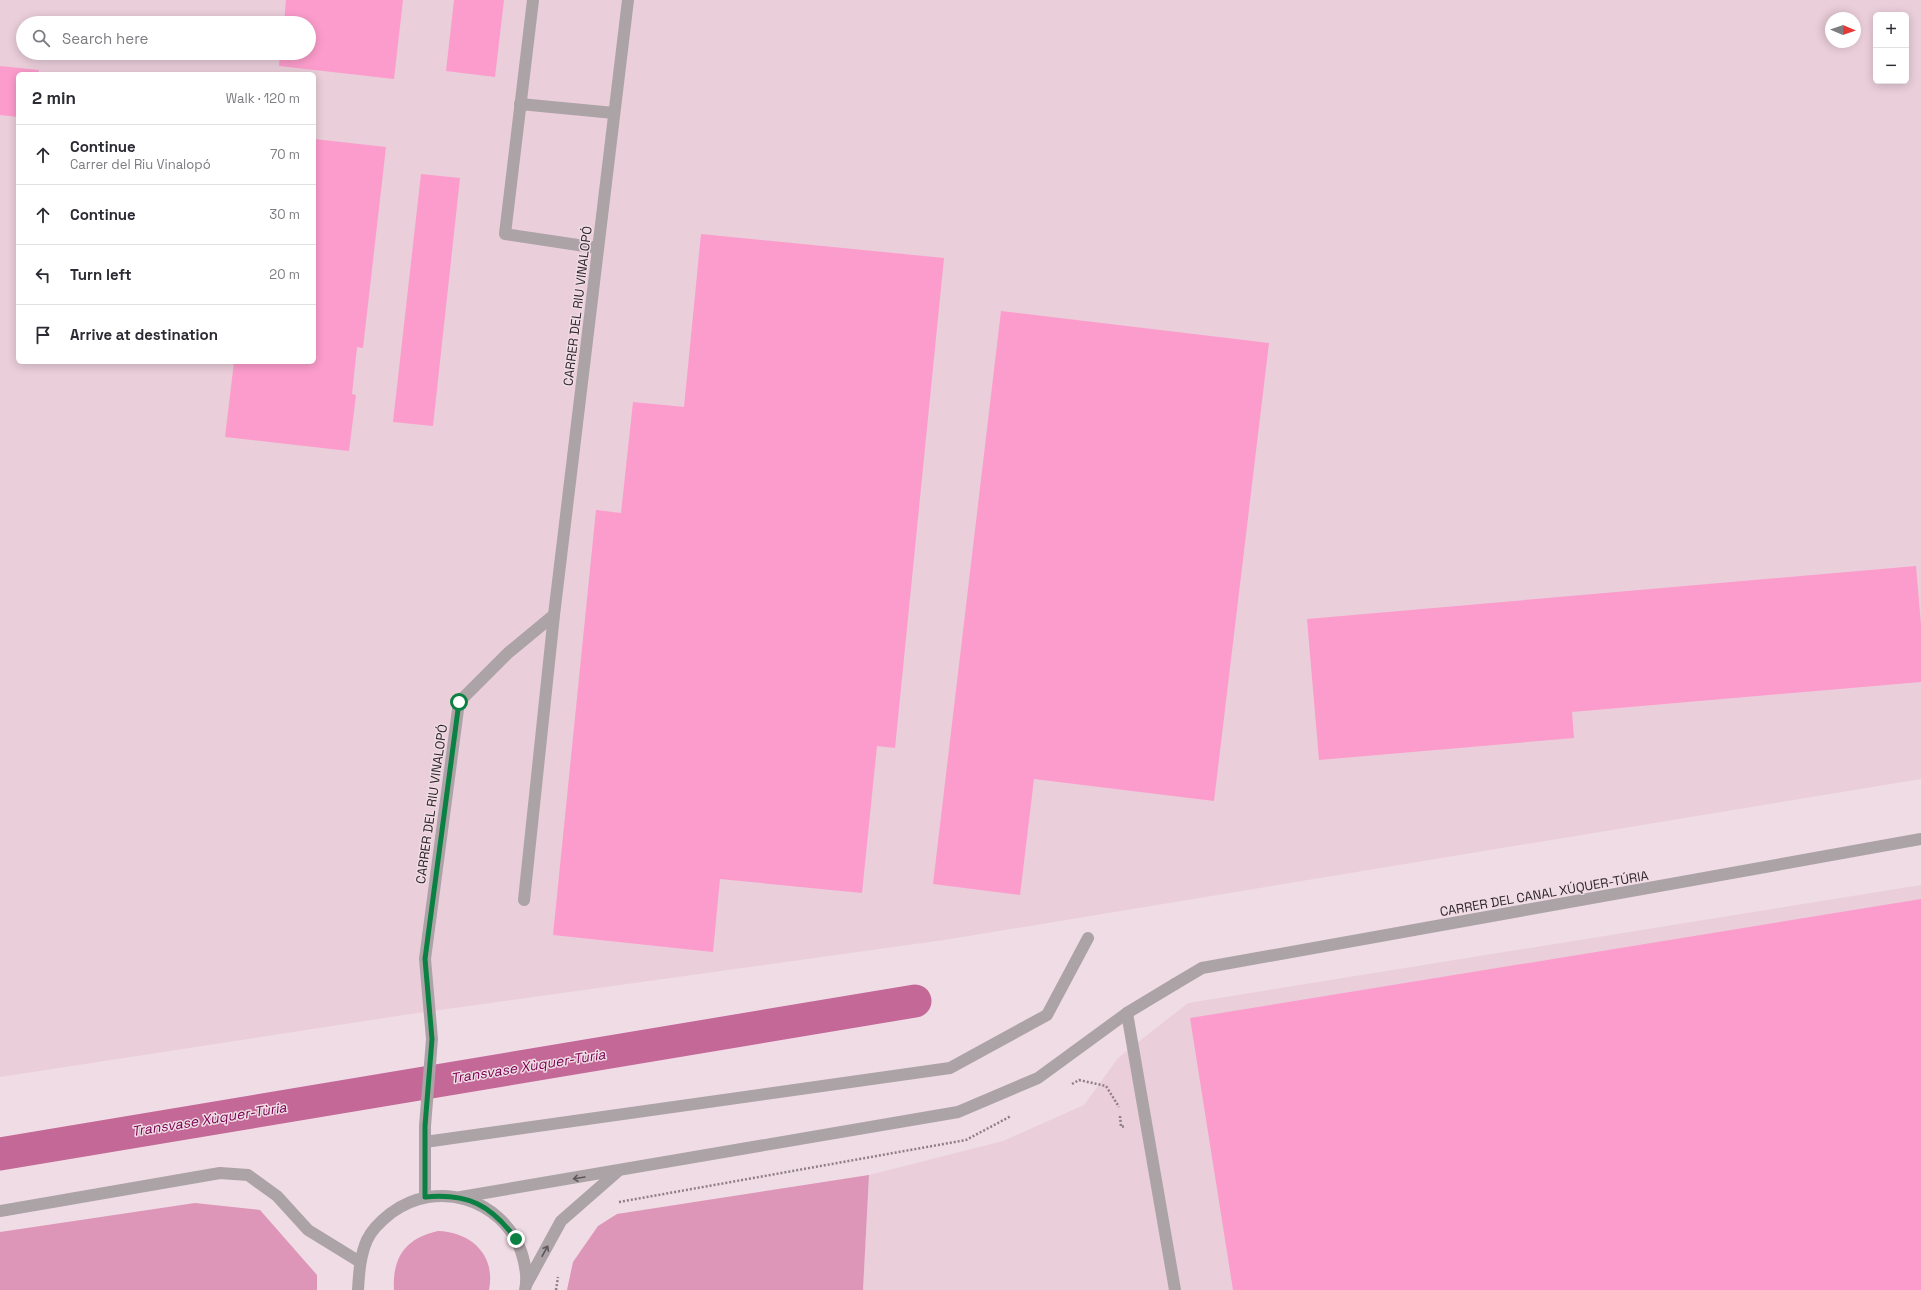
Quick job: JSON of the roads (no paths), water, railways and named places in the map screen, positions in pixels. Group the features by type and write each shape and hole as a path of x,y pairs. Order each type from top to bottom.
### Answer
{"street":[{"path":"533,0 505,234 598,248"},
{"name":"CARRER DEL RIU VINALOPÓ","path":"524,900 554,615 628,0"},
{"path":"520,104 614,113"},
{"name":"CARRER DEL RIU VINALOPÓ","path":"425,1197 425,1126 432,1039 425,959 459,702 508,652 554,615"},
{"name":"CARRER DEL CANAL XÚQUER-TÚRIA","path":"461,1197 617,1172 958,1112 1038,1078 1127,1013 1202,968 1921,839"},
{"path":"425,1142 950,1068 1047,1015 1088,938"},
{"path":"1127,1013 1175,1290"},
{"path":"526,1288 561,1221 617,1172"},
{"path":"0,1212 220,1174 248,1175 277,1196 308,1230 360,1262"},
{"path":"358,1290 360,1262 368,1239 383,1219 402,1205 425,1197 443,1195 461,1197 483,1206 502,1220 516,1239 524,1261 526,1288"}],"waterway":[{"name":"Transvase Xùquer-Tùria","path":"0,1154 915,1001"}]}
